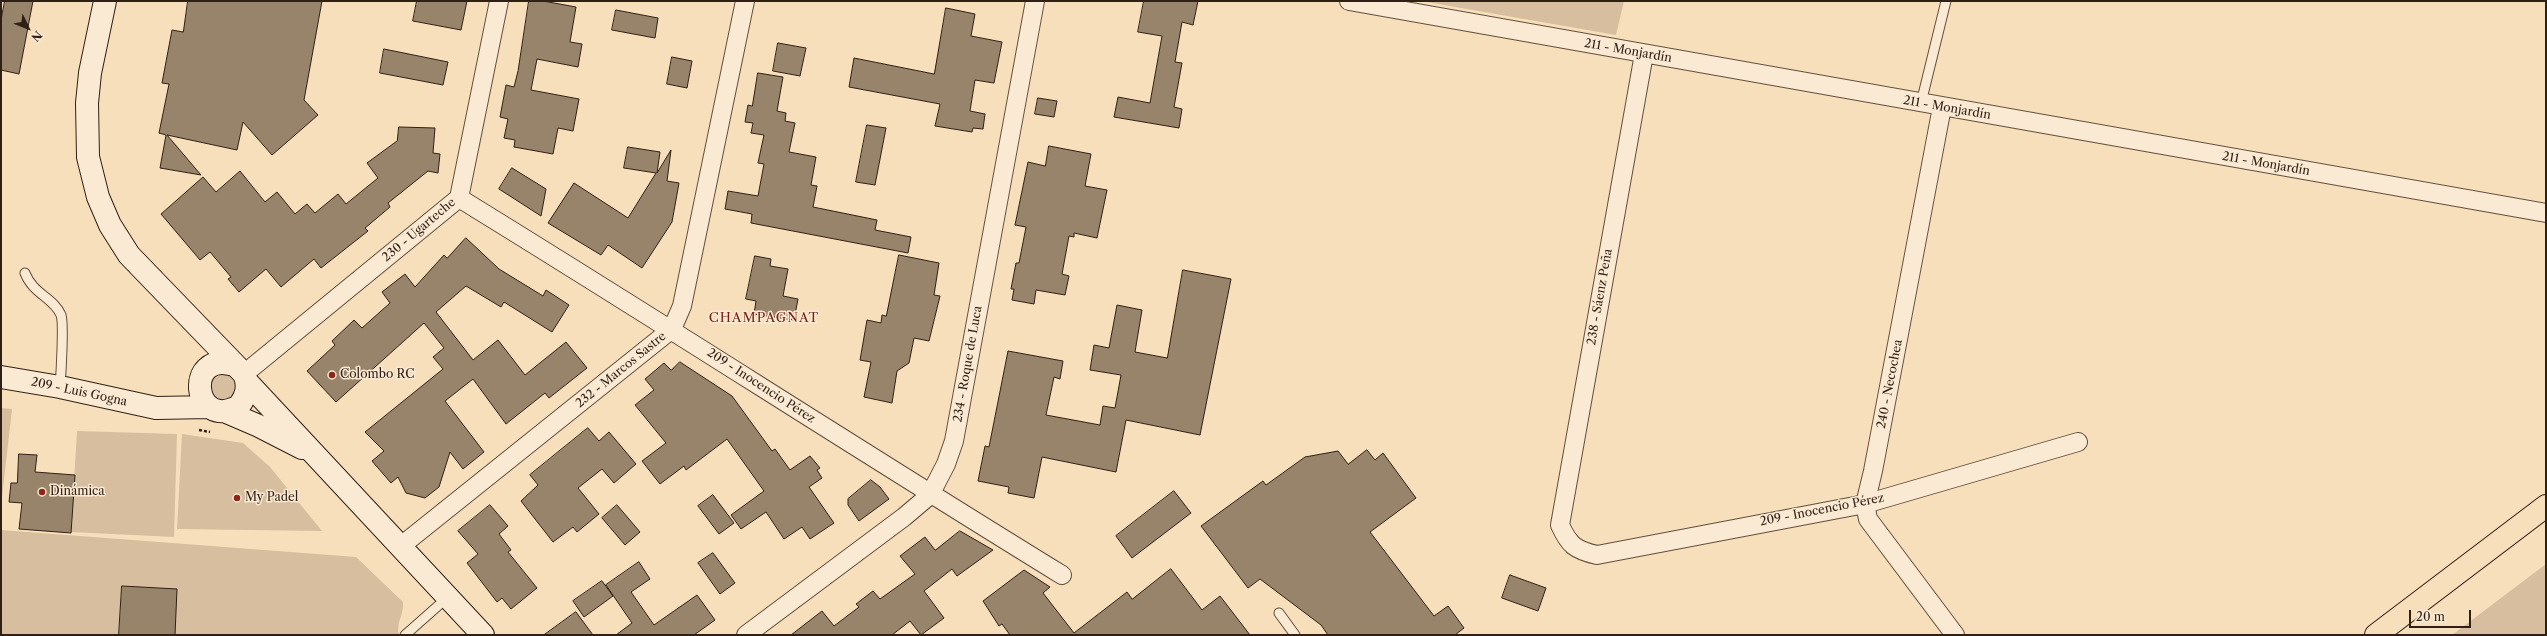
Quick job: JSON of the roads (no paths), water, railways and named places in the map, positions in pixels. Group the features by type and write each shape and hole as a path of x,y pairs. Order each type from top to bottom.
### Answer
{"main road":[{"path":"105,1 90,73 87,102 88,157 98,197 110,225 129,254 483,635"},
{"path":"192,323 203,368 200,379 200,396 216,409 259,426 318,457"},
{"path":"156,408 177,399 200,379 212,365 227,363 242,374 244,399 239,406 216,409"},
{"name":"209 - Luis Gogna","path":"1,377 60,387 156,408 216,409"},
{"path":"2376,635 2546,506"}],"street":[{"name":"230 - Ugarteche","path":"242,374 459,198 499,1"},
{"name":"232 - Marcos Sastre","path":"401,546 672,329 682,306 745,1"},
{"name":"234 - Roque de Luca","path":"746,635 904,517 930,494 946,464 954,441 1035,1"},
{"name":"211 - Monjardín","path":"1349,1 2546,213"},
{"name":"238 - Sáenz Peña","path":"1567,540 1560,525 1644,54"},
{"name":"240 - Necochea","path":"1865,504 1873,471 1942,107"},
{"name":"209 - Inocencio Pérez","path":"459,198 672,329 930,494 1062,575"},
{"name":"209 - Inocencio Pérez","path":"1567,540 1579,551 1596,555 1865,504 2078,442"},
{"path":"1865,504 1868,519 1955,635"}],"lane":[{"path":"1921,103 1946,1"},
{"path":"25,273 28,282 52,303 61,315 60,387"},
{"path":"404,635 448,597"},
{"path":"1279,613 1295,635"}],"place":[{"name":"Colombo RC","path":"332,375"},
{"name":"Dinámica","path":"42,492"},
{"name":"My Padel","path":"237,498"}],"district":[{"name":"CHAMPAGNAT","path":"764,318"}]}
